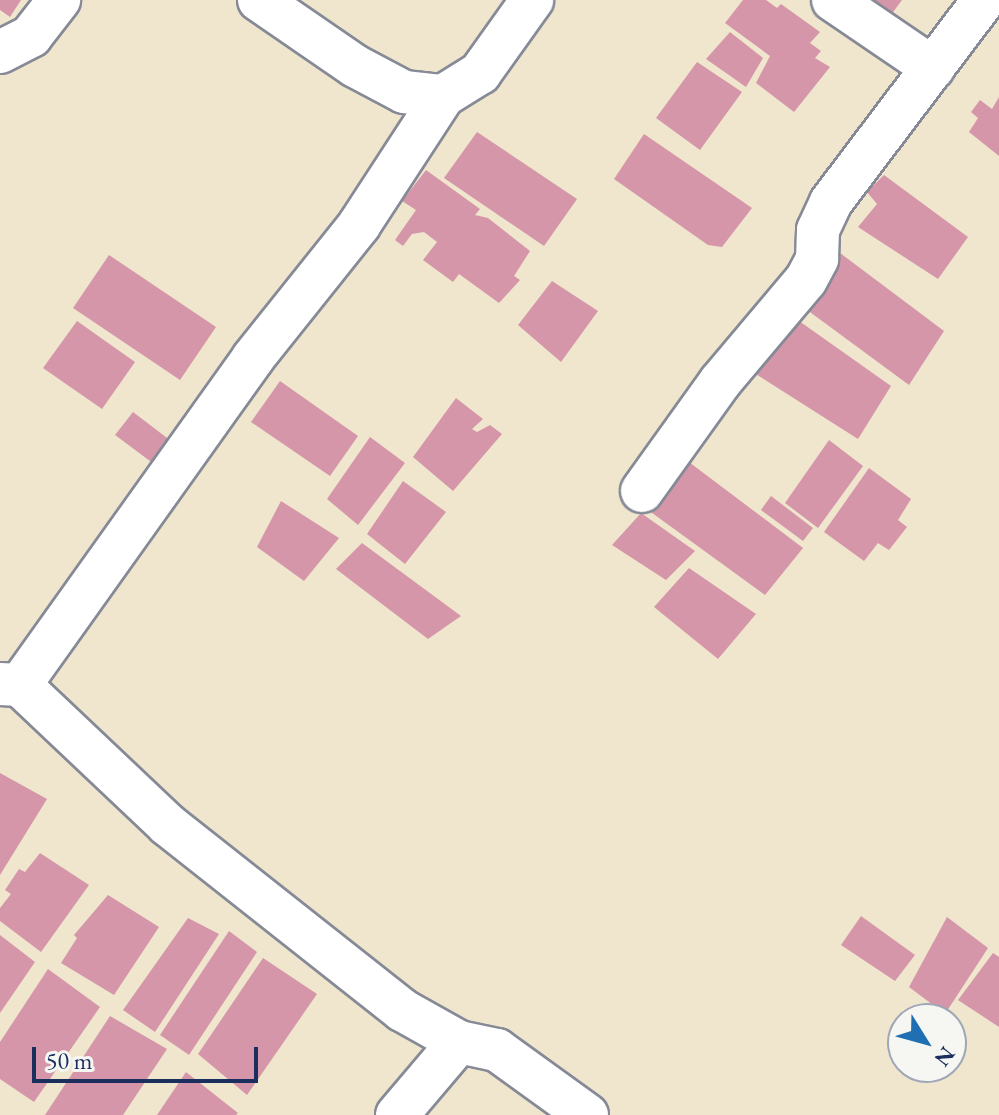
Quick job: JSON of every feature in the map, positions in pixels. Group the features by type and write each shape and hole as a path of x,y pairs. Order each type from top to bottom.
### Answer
{"street":[{"path":"0,52 31,36 59,0"},
{"path":"259,0 379,79 404,92 443,96"},
{"path":"532,0 480,73 443,96 359,225 253,358 10,685 168,825 402,1010 459,1042 497,1050 587,1115"},
{"path":"833,0 933,68"},
{"path":"642,491 720,382 806,280 817,259 818,230 831,202 984,0"},
{"path":"397,1115 459,1042"}],"building":[{"path":"0,0 21,0 10,17 0,10"},
{"path":"743,0 766,0 777,8 781,4 820,32 810,43 821,51 815,58 830,67 794,112 756,83 770,56 725,23"},
{"path":"860,0 902,0 888,19"},
{"path":"730,32 763,58 746,87 706,59"},
{"path":"697,62 742,92 700,150 656,118"},
{"path":"999,97 999,156 969,132 978,118 971,112 980,100 992,109"},
{"path":"477,132 577,199 544,246 444,178"},
{"path":"644,134 752,208 722,247 708,245 614,179"},
{"path":"426,170 480,209 475,215 488,218 530,251 514,276 520,280 499,303 459,274 453,282 423,260 437,242 424,232 412,234 403,246 395,240 416,210 402,201"},
{"path":"884,175 968,237 938,279 858,227 877,204 867,192"},
{"path":"840,253 944,331 909,385 799,304"},
{"path":"109,255 216,327 180,380 73,308"},
{"path":"552,281 598,311 561,362 518,325"},
{"path":"792,316 891,386 858,439 751,371"},
{"path":"77,321 135,362 102,409 43,368"},
{"path":"280,381 358,436 330,476 251,422"},
{"path":"456,398 483,419 472,429 477,432 490,425 502,434 453,491 413,457"},
{"path":"133,412 175,444 158,467 115,435"},
{"path":"370,437 405,463 358,525 327,499"},
{"path":"829,440 863,466 818,528 785,503"},
{"path":"677,453 803,548 765,595 648,510"},
{"path":"869,468 911,499 898,520 907,527 889,550 878,543 864,561 824,532"},
{"path":"403,481 446,512 405,564 367,534"},
{"path":"771,496 813,528 803,541 761,510"},
{"path":"281,501 339,538 304,581 257,547"},
{"path":"641,513 695,551 666,580 612,545"},
{"path":"362,543 461,616 428,639 336,569"},
{"path":"689,568 756,614 718,659 654,607"},
{"path":"0,773 47,799 0,875"},
{"path":"40,853 89,885 41,952 0,921 0,908 11,894 5,890 19,869 25,872"},
{"path":"108,895 159,927 114,995 61,963 77,938 74,935"},
{"path":"861,916 915,955 895,981 841,945"},
{"path":"947,917 988,948 952,1003 930,1003 909,987"},
{"path":"188,918 219,934 155,1032 123,1010"},
{"path":"229,931 257,952 189,1055 160,1035"},
{"path":"0,935 35,962 0,1013"},
{"path":"993,953 999,957 999,1027 967,1003 958,1000"},
{"path":"263,958 317,994 247,1095 198,1054"},
{"path":"48,969 100,1007 34,1102 0,1079 0,1042"},
{"path":"110,1016 167,1049 123,1115 45,1115"},
{"path":"186,1072 238,1113 157,1115"}]}
